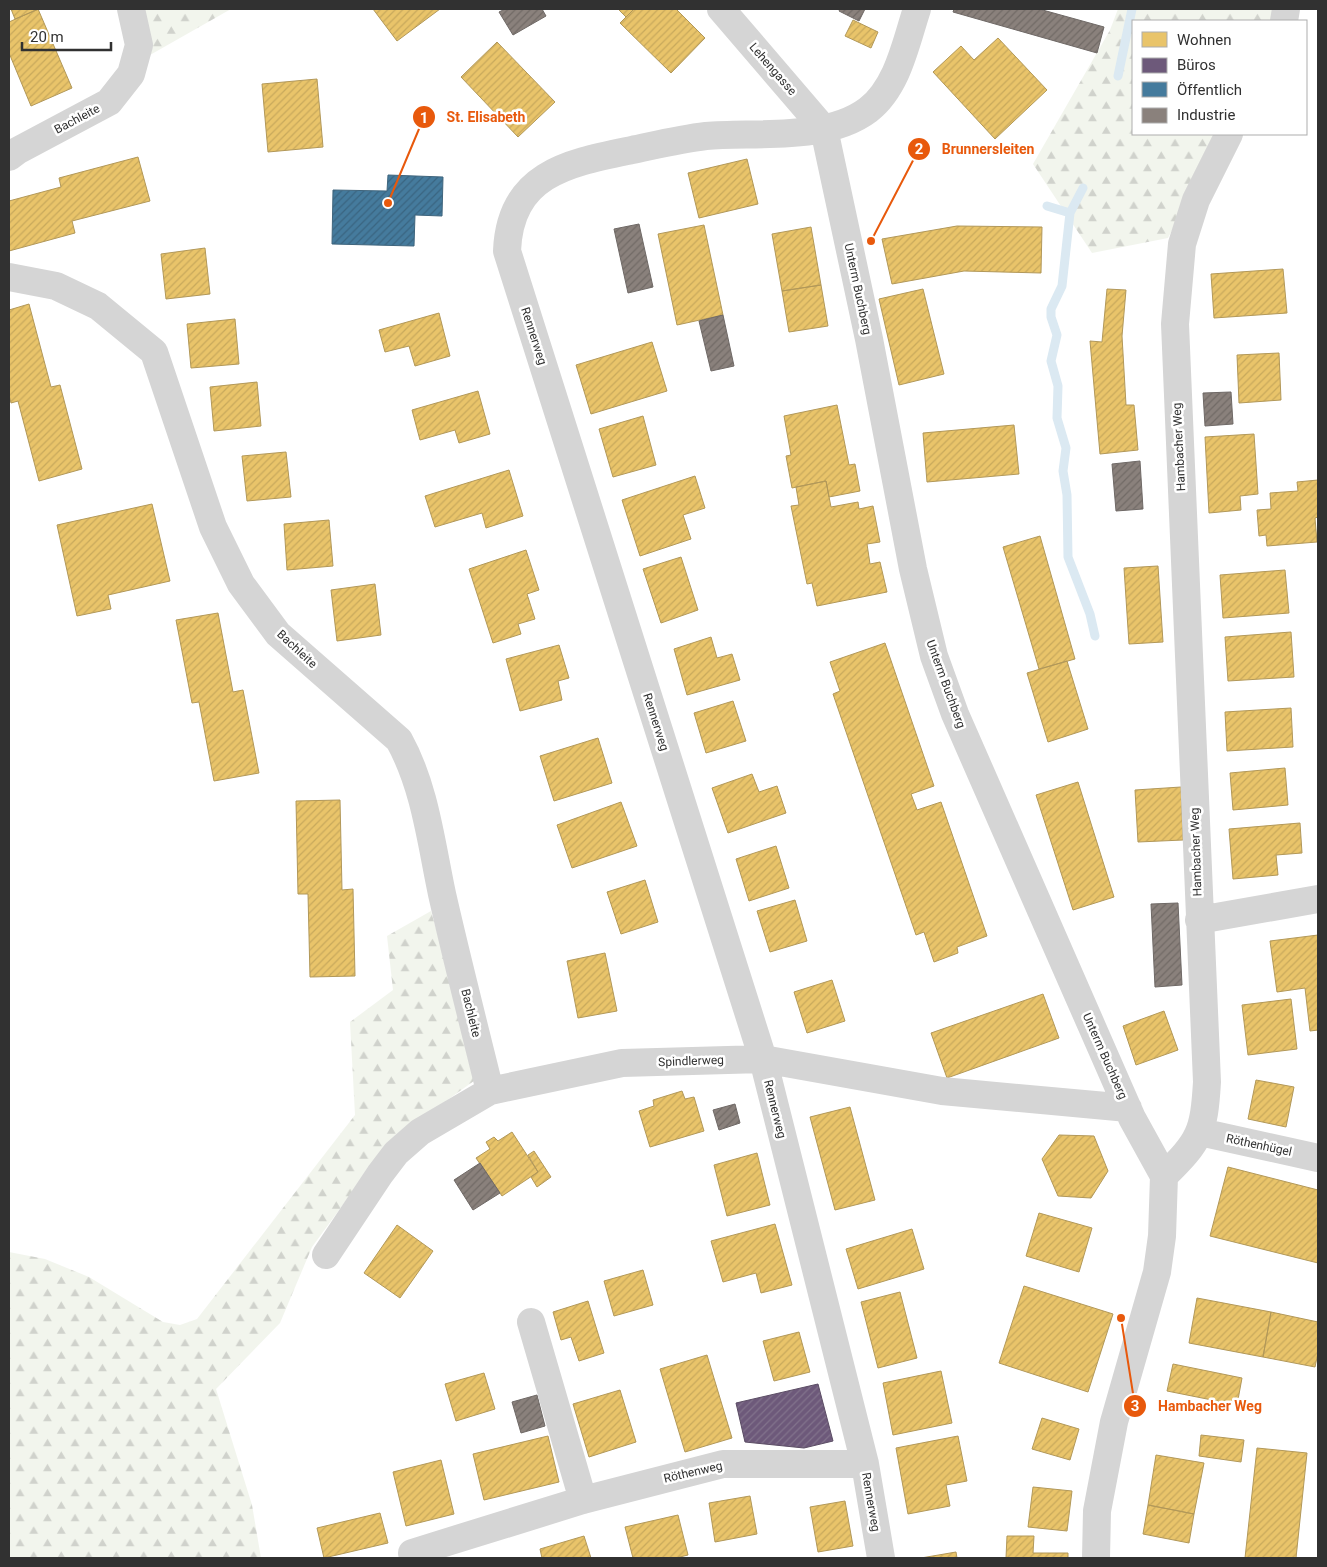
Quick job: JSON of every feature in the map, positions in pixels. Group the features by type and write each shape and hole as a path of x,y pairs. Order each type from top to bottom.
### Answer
{"street":[{"name":"Bachleite","path":"9,157 16,151 109,102 131,74 139,45 131,9"},
{"name":"Lehengasse","path":"721,9 824,129"},
{"name":"Rennerweg","path":"881,1558 865,1464 763,1059 507,251 508,233 520,202 535,185 551,172 576,161 704,136 824,129 852,120 868,110 881,98 900,63 917,9"},
{"name":"Unterm Buchberg","path":"824,129 869,339 913,569 934,656 955,714 1128,1108 1164,1176"},
{"name":"Hambacher Weg","path":"1164,1176 1185,1156 1200,1132 1205,1118 1207,1082 1175,324 1182,244 1196,200 1228,135"},
{"name":"Bachleite","path":"9,277 56,286 98,306 154,352 213,527 241,584 278,634 399,740 410,761 419,786 442,896 490,1092"},
{"path":"1199,920 1318,899"},
{"name":"Spindlerweg","path":"326,1255 396,1153 420,1132 490,1092 622,1063 763,1059 942,1091 1128,1108"},
{"name":"Röthenhügel","path":"1200,1132 1318,1158"},
{"path":"1096,1558 1098,1511 1114,1422 1157,1272 1162,1236 1164,1176"},
{"path":"531,1322 583,1500"},
{"name":"Röthenweg","path":"413,1556 583,1500 723,1464 865,1464"}],"green space":[{"path":"140,9 231,9 150,55"},
{"path":"1118,9 1275,9 1273,20 1132,20 1132,135 1221,135 1168,238 1092,253 1033,164 1110,30"},
{"path":"431,911 478,1078 435,1109 375,1161 312,1247 280,1323 216,1389 252,1505 261,1558 9,1558 9,1252 45,1259 89,1277 163,1322 180,1325 197,1319 355,1115 350,1022 393,990 387,936"}],"building: Wohnen":[{"path":"11,9 39,9 15,19"},
{"path":"38,9 72,88 31,106 9,53 9,22"},
{"path":"373,9 440,9 397,41"},
{"path":"618,9 634,9 626,17"},
{"path":"634,9 676,9 705,38 671,73 620,23"},
{"path":"853,20 878,32 871,48 845,36"},
{"path":"998,38 1047,90 995,139 933,72 961,46 974,60"},
{"path":"497,42 555,102 518,137 461,77"},
{"path":"317,79 323,147 268,152 262,84"},
{"path":"138,157 150,201 72,221 75,233 9,251 9,201 61,187 59,178"},
{"path":"747,159 758,204 699,218 688,173"},
{"path":"704,225 723,315 677,325 658,234"},
{"path":"957,226 1042,227 1041,273 964,271 892,284 882,239"},
{"path":"811,227 821,285 782,291 772,234"},
{"path":"205,248 210,294 166,299 161,254"},
{"path":"1283,269 1287,313 1214,318 1211,274"},
{"path":"821,285 828,326 789,332 782,291"},
{"path":"923,289 944,374 899,385 879,299"},
{"path":"1107,289 1126,290 1122,336 1126,405 1134,405 1138,450 1100,454 1090,341 1102,342"},
{"path":"29,304 51,387 60,385 82,469 39,481 18,401 11,403 9,395 9,310"},
{"path":"439,313 450,356 415,366 409,346 385,352 379,330"},
{"path":"235,319 239,364 191,368 187,324"},
{"path":"652,342 667,391 591,414 576,365"},
{"path":"1279,353 1281,400 1239,403 1237,355"},
{"path":"257,382 261,426 214,431 210,387"},
{"path":"478,391 490,434 459,443 455,430 420,440 412,410"},
{"path":"837,405 849,465 855,464 860,491 829,497 826,481 792,488 786,456 791,455 784,416"},
{"path":"643,416 656,465 613,477 599,429"},
{"path":"1014,425 1019,474 927,482 923,433"},
{"path":"1254,434 1258,494 1240,496 1241,510 1209,513 1205,437"},
{"path":"286,452 291,497 247,501 242,456"},
{"path":"509,470 523,516 486,528 482,513 435,527 425,496"},
{"path":"695,476 705,508 683,515 691,539 640,556 622,500"},
{"path":"1318,480 1318,517 1315,518 1317,542 1267,546 1266,535 1259,536 1257,510 1271,509 1270,493 1298,491 1297,482"},
{"path":"826,481 831,507 858,502 859,509 873,506 880,542 867,544 870,564 880,562 887,592 817,606 812,583 807,584 791,506 799,505 796,487"},
{"path":"152,504 170,581 108,595 111,609 77,616 57,525"},
{"path":"329,520 333,566 287,570 284,524"},
{"path":"1040,536 1075,659 1039,669 1003,547"},
{"path":"526,550 539,590 527,594 535,619 518,624 521,634 493,643 469,569"},
{"path":"681,557 698,610 661,623 643,569"},
{"path":"1158,566 1163,642 1129,644 1124,568"},
{"path":"1285,570 1289,613 1223,618 1220,575"},
{"path":"375,584 381,635 337,641 331,590"},
{"path":"218,613 233,692 243,690 259,773 214,781 199,702 192,703 176,620"},
{"path":"1291,632 1294,677 1228,681 1225,637"},
{"path":"711,637 717,658 732,654 740,680 687,695 674,649"},
{"path":"885,643 934,786 911,794 917,810 941,802 987,936 957,947 958,953 934,962 924,932 916,935 833,694 840,691 830,662"},
{"path":"559,645 569,678 558,681 562,700 520,711 506,659"},
{"path":"1067,661 1088,729 1048,742 1027,673"},
{"path":"733,701 746,741 706,753 694,713"},
{"path":"1291,708 1293,747 1227,751 1225,712"},
{"path":"598,738 612,783 554,801 540,756"},
{"path":"1285,768 1288,805 1233,810 1230,773"},
{"path":"752,774 759,792 777,786 786,813 728,833 712,788"},
{"path":"1078,782 1114,897 1073,910 1036,795"},
{"path":"1181,787 1183,840 1138,842 1135,790"},
{"path":"340,800 342,890 353,889 355,976 310,977 308,894 298,894 296,801"},
{"path":"621,802 637,846 572,868 557,825"},
{"path":"1300,823 1302,853 1276,855 1278,875 1233,879 1229,829"},
{"path":"776,846 789,888 749,901 736,859"},
{"path":"645,880 658,922 621,934 607,892"},
{"path":"795,900 807,941 770,952 757,911"},
{"path":"1318,935 1318,1030 1310,1031 1305,988 1277,992 1270,941"},
{"path":"605,953 617,1011 578,1018 567,961"},
{"path":"832,980 845,1021 807,1033 794,992"},
{"path":"1043,994 1059,1038 947,1078 931,1033"},
{"path":"1291,999 1297,1049 1248,1055 1242,1005"},
{"path":"1164,1011 1178,1050 1136,1065 1123,1026"},
{"path":"1256,1080 1294,1087 1286,1127 1248,1119"},
{"path":"682,1091 685,1099 694,1097 704,1131 650,1147 639,1111 654,1106 653,1100"},
{"path":"850,1107 875,1200 835,1210 810,1117"},
{"path":"512,1132 538,1172 502,1196 476,1158 490,1149 486,1142 494,1137 498,1141"},
{"path":"1059,1135 1094,1136 1108,1171 1091,1198 1058,1196 1042,1159"},
{"path":"534,1151 551,1177 537,1187 531,1177 538,1172 528,1155"},
{"path":"757,1153 770,1205 727,1216 714,1165"},
{"path":"1228,1167 1318,1190 1318,1263 1210,1236"},
{"path":"1039,1213 1092,1228 1079,1272 1026,1256"},
{"path":"775,1224 792,1285 761,1293 756,1273 723,1282 711,1241"},
{"path":"397,1225 433,1251 400,1298 364,1273"},
{"path":"912,1229 924,1269 858,1289 846,1249"},
{"path":"643,1270 653,1305 614,1316 604,1281"},
{"path":"1024,1286 1113,1314 1088,1392 999,1363"},
{"path":"900,1292 917,1358 878,1368 861,1302"},
{"path":"1197,1298 1271,1312 1263,1357 1189,1343"},
{"path":"588,1301 604,1353 579,1361 571,1337 561,1340 553,1312"},
{"path":"1271,1312 1318,1322 1318,1353 1315,1367 1263,1357"},
{"path":"799,1332 810,1372 774,1381 763,1341"},
{"path":"707,1355 732,1438 685,1452 660,1369"},
{"path":"1173,1364 1242,1378 1237,1405 1167,1391"},
{"path":"941,1371 952,1423 893,1435 883,1383"},
{"path":"484,1373 495,1409 456,1421 445,1384"},
{"path":"620,1390 636,1442 589,1457 573,1404"},
{"path":"1042,1418 1079,1429 1070,1460 1032,1449"},
{"path":"1201,1435 1244,1440 1241,1462 1199,1456"},
{"path":"548,1436 559,1482 484,1500 473,1454"},
{"path":"958,1436 967,1481 946,1485 950,1506 908,1514 896,1448"},
{"path":"1257,1448 1307,1453 1296,1558 1245,1558"},
{"path":"1156,1455 1204,1463 1194,1514 1148,1505"},
{"path":"441,1460 454,1514 406,1526 393,1472"},
{"path":"1033,1487 1072,1491 1067,1531 1028,1527"},
{"path":"750,1496 757,1534 715,1542 709,1503"},
{"path":"845,1501 853,1546 818,1552 810,1507"},
{"path":"1148,1505 1194,1514 1189,1543 1143,1534"},
{"path":"380,1513 388,1543 324,1558 317,1528"},
{"path":"678,1515 688,1555 676,1558 633,1558 625,1527"},
{"path":"584,1536 591,1558 542,1558 540,1549"},
{"path":"1007,1536 1034,1536 1033,1553 1068,1553 1068,1558 1006,1558"},
{"path":"956,1552 957,1558 921,1558"}],"building: Büros":[{"path":"818,1384 833,1441 804,1448 745,1442 736,1403"}],"building: Öffentlich":[{"path":"388,175 443,177 442,216 415,215 414,246 332,244 333,190 387,191"}],"building: Industrie":[{"path":"505,9 542,9 546,16 513,35 499,12"},
{"path":"840,9 865,9 859,21 839,11"},
{"path":"954,9 1039,9 1104,27 1097,53 953,12"},
{"path":"639,224 653,287 628,293 614,229"},
{"path":"723,315 734,366 711,371 699,321"},
{"path":"1231,392 1233,424 1205,426 1203,393"},
{"path":"1140,461 1143,509 1116,511 1112,464"},
{"path":"1178,903 1182,985 1155,987 1151,904"},
{"path":"735,1104 740,1123 719,1130 713,1110"},
{"path":"480,1163 500,1193 473,1210 454,1180"},
{"path":"537,1395 545,1426 521,1433 512,1402"}],"waterway":[{"path":"1118,76 1132,9"},
{"path":"1083,188 1070,213 1062,286 1051,309 1051,317 1057,335 1051,361 1058,386 1057,418 1066,448 1063,471 1067,495 1068,557 1090,614 1095,636"},
{"path":"1047,206 1070,213"}],"place":[{"name":"St. Elisabeth","path":"388,203"},
{"name":"Brunnersleiten","path":"871,241"},
{"name":"Hambacher Weg","path":"1121,1318"}]}
